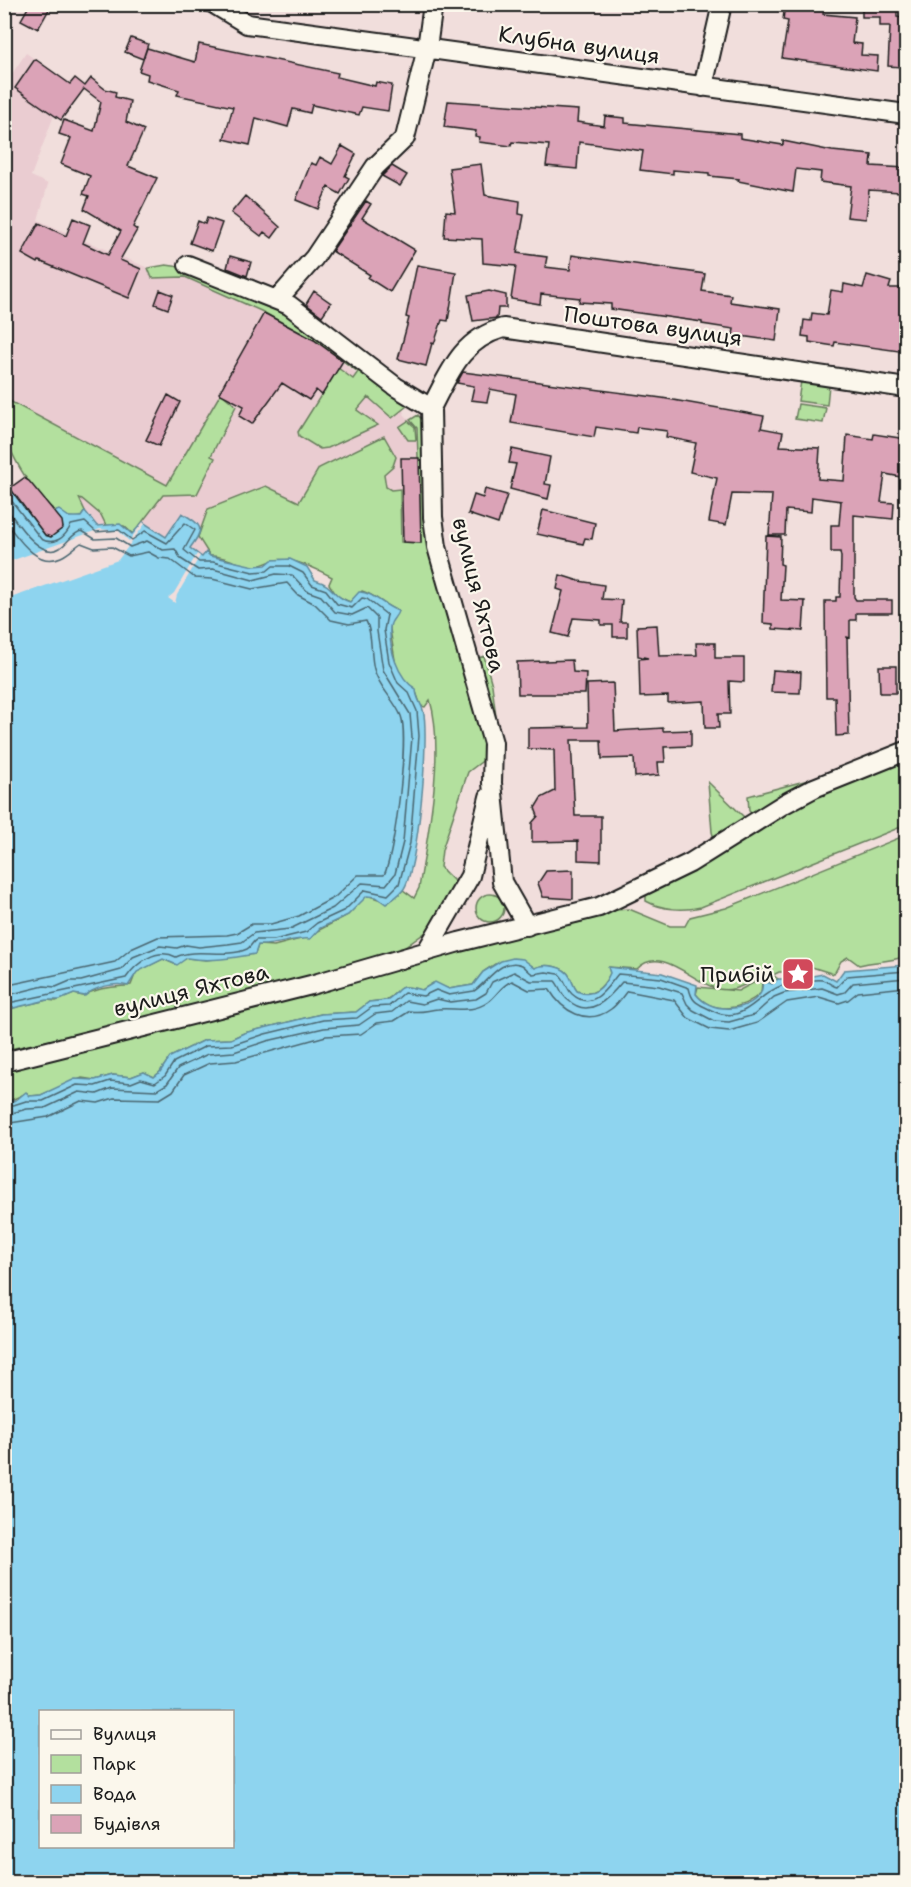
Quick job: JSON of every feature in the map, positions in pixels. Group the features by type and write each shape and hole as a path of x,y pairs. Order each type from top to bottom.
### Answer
{"street":[{"name":"Клубна вулиця","path":"214,4 247,24 906,114"},
{"path":"278,299 314,258 375,167 405,138 427,48 433,4"},
{"path":"703,87 722,4"},
{"path":"188,265 289,305 396,387 431,408"},
{"name":"Поштова вулиця","path":"431,408 456,361 471,344 484,333 503,328 906,388"},
{"name":"вулиця Яхтова","path":"431,408 433,517 437,547 493,743 492,783 502,882 527,926"},
{"name":"вулиця Яхтова","path":"4,1062 311,985 426,952 576,915 630,894 690,863 814,788 906,750"},
{"path":"426,952 470,876 492,783"}],"shaded area":[{"path":"26,53 67,81 31,176 48,184 38,220 148,268 152,278 185,277 261,311 314,340 405,412 404,414 417,428 421,543 311,565 214,555 202,557 190,548 198,537 182,514 167,537 120,524 97,526 83,513 24,478 21,463 43,419 5,398 4,86"}],"green space":[{"path":"166,265 198,271 230,283 262,299 323,338 406,401 407,406 392,418 368,397 357,410 378,425 328,448 320,449 299,436 298,432 338,368 353,379 358,372 314,340 261,311 185,277 152,278 148,268"},
{"path":"801,381 829,385 827,405 798,401"},
{"path":"221,393 236,406 211,456 215,458 197,494 163,495 133,534 124,526 106,525 101,515 82,499 79,498 85,511 81,517 69,517 45,502 24,475 9,447 4,431 4,398 167,485"},
{"path":"798,404 826,408 823,423 795,419"},
{"path":"418,415 427,426 429,483 489,756 468,772 442,850 440,867 456,883 437,924 401,950 309,978 137,1019 136,1022 5,1050 5,1010 47,1000 56,1001 74,994 83,996 101,989 131,985 136,972 163,959 174,964 187,958 206,960 255,954 258,945 274,946 304,938 348,915 367,895 381,900 393,899 403,890 414,898 419,888 434,793 436,743 430,700 425,707 421,706 415,689 403,680 396,666 390,623 398,611 362,591 350,602 337,596 329,584 332,577 296,562 275,560 252,566 210,556 198,537 208,509 266,486 299,502 319,468 384,436 396,457 393,466 384,474 386,487 391,490 400,489 401,542 421,543 417,428 410,420"},
{"path":"408,421 415,427 416,440 408,440 399,427"},
{"path":"484,656 492,685 499,741 476,659"},
{"path":"906,755 906,825 701,907 673,909 646,901 646,893 787,807"},
{"path":"812,779 754,816 749,811 748,796"},
{"path":"708,782 748,821 715,842 712,832"},
{"path":"906,835 906,956 900,958 859,965 848,957 841,961 834,974 812,967 801,972 779,972 773,975 778,979 774,983 763,978 725,990 708,985 667,963 646,962 637,969 609,967 610,974 604,984 588,993 577,991 567,973 554,966 535,968 529,964 495,964 483,972 473,985 449,989 433,983 422,990 403,987 386,1000 369,1002 356,1012 321,1014 244,1033 231,1039 205,1040 170,1057 154,1077 144,1072 131,1077 113,1075 95,1080 82,1078 41,1095 30,1096 27,1093 5,1103 5,1071 495,941 580,922 616,910 629,909 670,926 685,926 690,917 726,908"},
{"path":"490,894 500,898 504,908 500,918 490,922 480,918 476,908 480,898"},
{"path":"757,981 762,982 761,993 746,1003 728,1008 711,1005 696,994 698,987 738,991"}],"water":[{"path":"4,481 45,535 51,537 63,528 54,512 59,510 69,517 81,517 85,511 97,526 120,524 132,534 143,522 166,537 182,513 200,528 190,548 202,557 206,552 210,556 254,566 266,565 272,560 290,559 307,567 315,580 327,585 344,600 350,602 359,592 364,592 398,611 390,627 393,653 404,678 416,689 425,724 424,772 418,831 408,878 400,893 386,904 376,897 367,896 348,915 320,928 310,939 258,945 255,954 230,958 204,960 187,958 177,965 163,959 137,972 128,986 105,986 85,996 74,994 60,1000 47,1000 5,1010"},
{"path":"513,958 523,959 535,968 549,966 564,970 577,991 588,994 593,993 605,983 610,973 608,967 662,973 697,985 696,994 702,1000 710,1005 728,1008 746,1005 754,1000 761,992 763,981 772,984 778,979 796,979 823,974 836,981 844,970 906,965 906,1882 5,1882 5,1103 16,1100 26,1092 30,1096 41,1095 75,1079 95,1080 113,1075 131,1077 144,1072 154,1077 170,1057 205,1040 231,1039 244,1033 321,1014 356,1012 369,1002 387,1000 403,987 422,990 435,982 449,989 473,985 483,972 501,961"}],"pier":[{"path":"143,522 145,524 118,560 5,600 5,563 100,529 119,531 129,541"},
{"path":"197,554 200,556 177,595 175,603 168,598 174,593"}],"building":[{"path":"30,4 52,4 38,29 21,20"},
{"path":"785,4 824,9 823,14 855,17 852,43 862,44 861,55 878,56 877,71 782,58 788,21 783,20"},
{"path":"862,4 897,4 897,17 906,18 902,67 888,66 890,26 880,26 880,17 862,17"},
{"path":"131,38 148,44 143,59 125,52"},
{"path":"199,44 338,73 337,77 375,86 376,82 392,85 388,111 362,107 359,115 312,105 310,113 293,109 288,127 256,118 250,145 224,139 233,107 177,95 179,90 147,80 148,74 139,71 147,48 195,62"},
{"path":"35,59 70,84 75,78 85,86 91,78 105,89 116,92 115,97 130,101 126,122 144,130 128,166 157,178 133,227 137,230 120,260 141,269 129,298 39,261 38,263 22,254 39,223 66,236 73,218 90,225 83,243 108,255 121,231 84,209 89,196 83,194 90,176 61,164 71,138 59,134 64,120 94,131 101,102 84,89 61,120 15,88"},
{"path":"448,101 578,110 577,122 604,126 605,116 625,118 625,123 740,134 740,138 783,145 783,141 832,151 872,155 871,166 906,168 906,189 901,188 900,192 869,190 866,219 847,217 851,186 820,182 821,172 796,169 793,192 738,181 739,179 709,176 709,173 673,170 673,174 640,170 643,151 579,142 577,169 546,166 549,145 512,142 511,146 479,142 480,137 475,136 476,131 444,127"},
{"path":"342,146 356,154 345,176 349,178 340,194 328,187 318,209 296,200 311,163 316,165 320,157 332,164"},
{"path":"481,164 485,195 520,201 519,214 524,215 517,253 547,257 545,267 570,270 572,255 705,274 702,291 731,295 730,302 780,309 776,341 733,335 734,329 702,324 702,322 611,309 611,304 579,302 580,298 541,294 540,304 511,299 516,266 483,263 482,239 444,237 446,211 455,212 449,168"},
{"path":"392,166 407,175 400,186 382,176"},
{"path":"245,196 280,227 272,238 264,232 261,236 231,213"},
{"path":"366,201 371,204 362,218 415,250 390,292 368,278 370,275 332,251"},
{"path":"207,218 222,223 212,251 190,243 198,221 205,224"},
{"path":"230,256 251,262 247,276 227,268"},
{"path":"417,265 456,272 448,321 442,320 434,344 432,343 426,366 398,359 409,318 406,317"},
{"path":"867,275 891,282 889,288 905,288 906,352 835,342 834,346 809,342 809,337 802,336 804,320 811,321 812,313 827,315 831,290 843,292 844,284 863,288"},
{"path":"160,290 173,295 168,309 155,304"},
{"path":"314,291 331,303 322,316 306,304"},
{"path":"489,291 506,295 506,308 498,308 497,318 473,321 468,295"},
{"path":"264,313 314,340 343,361 322,395 316,390 309,400 282,383 252,424 239,416 244,406 219,393"},
{"path":"463,372 662,398 764,416 761,428 783,432 780,446 820,448 818,479 844,481 847,435 873,439 874,434 906,439 906,478 885,474 881,502 894,503 893,519 854,515 854,597 856,600 892,600 892,613 856,613 856,620 850,620 850,638 847,637 849,735 836,736 835,697 826,697 825,601 836,601 836,597 840,597 841,557 840,552 831,552 831,525 839,525 841,501 812,497 811,512 786,510 785,535 769,535 772,495 732,494 726,525 709,522 717,478 690,472 696,443 666,437 667,431 637,427 636,433 596,427 594,437 511,423 516,394 490,389 487,402 471,400 474,386 457,383"},
{"path":"168,395 180,402 159,446 146,440"},
{"path":"512,449 550,457 545,484 551,485 548,499 510,489 516,464 509,463"},
{"path":"401,458 419,458 421,543 403,542"},
{"path":"24,478 62,521 63,528 51,537 45,535 10,488"},
{"path":"485,489 507,495 498,524 468,514 474,495 483,498"},
{"path":"543,510 595,523 592,539 585,538 583,544 537,534"},
{"path":"766,536 781,537 780,564 783,565 781,600 805,601 803,631 773,629 773,624 763,623"},
{"path":"560,575 604,585 602,599 622,600 620,622 627,622 627,637 613,637 613,625 601,625 601,620 573,618 568,637 552,633 563,591 557,589"},
{"path":"657,625 659,656 697,655 696,643 715,643 715,658 744,658 744,682 729,681 730,714 718,714 719,728 705,728 704,701 668,703 668,696 640,697 639,659 648,658 638,656 637,626"},
{"path":"572,660 573,672 586,673 585,694 518,694 517,662"},
{"path":"879,666 896,666 896,693 880,693"},
{"path":"773,670 801,672 800,693 771,692"},
{"path":"613,683 615,731 663,728 663,731 691,730 691,746 664,747 665,762 658,762 659,775 635,777 634,758 602,759 601,740 571,740 575,816 601,816 601,861 578,860 578,841 532,842 532,823 538,816 535,808 541,798 555,791 554,750 528,749 528,728 588,727 587,684"},
{"path":"573,870 573,899 543,897 538,883 546,871"}],"place":[{"name":"Прибій","path":"798,974"}]}
